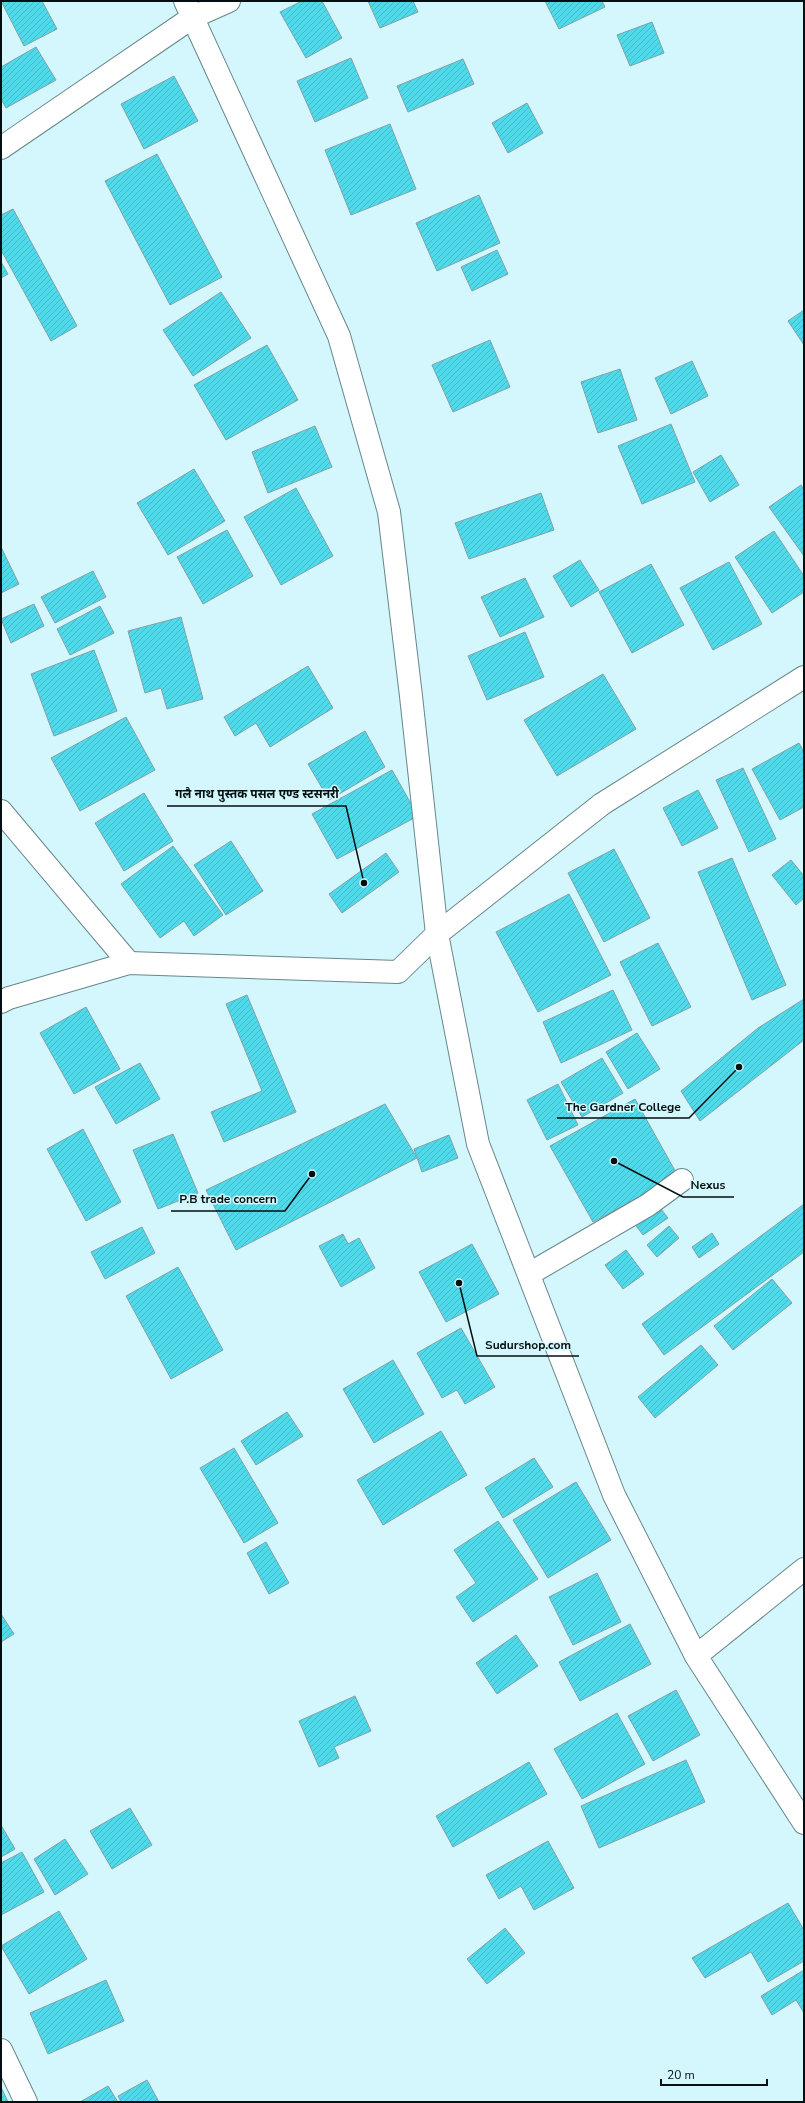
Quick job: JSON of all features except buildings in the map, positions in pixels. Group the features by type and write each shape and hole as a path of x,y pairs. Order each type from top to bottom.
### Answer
{"street":[{"path":"1,148 189,9 229,1"},
{"path":"189,9 339,336 389,512 437,934 478,1144 614,1495 696,1656 804,1823"},
{"path":"1,1002 9,998 129,963 398,972 437,934 602,804 804,678"},
{"path":"1,811 129,963"},
{"path":"529,1274 641,1209 682,1180"},
{"path":"696,1656 804,1569"},
{"path":"1,2050 26,2102"}],"place":[{"name":"गलै नाथ पुस्तक पसल एण्ड स्टसनरी","path":"364,883"},
{"name":"The Gardner College","path":"739,1067"},
{"name":"Nexus","path":"614,1161"},
{"name":"P.B trade concern","path":"312,1174"},
{"name":"Sudurshop.com","path":"459,1283"}]}
